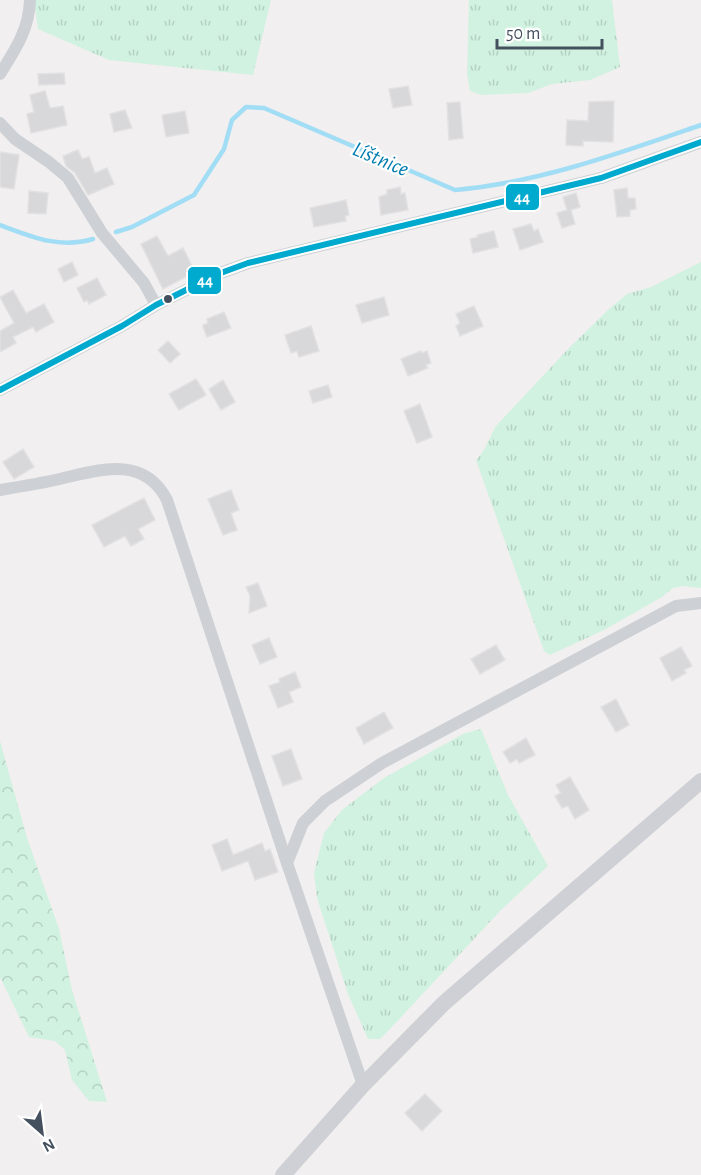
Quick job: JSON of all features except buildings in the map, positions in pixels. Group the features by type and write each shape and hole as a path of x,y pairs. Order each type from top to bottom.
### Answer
{"street":[{"path":"0,74 17,47 29,18 30,0"},
{"path":"0,123 15,139 50,162 68,178 102,233 144,283 156,305"},
{"path":"0,390 122,326 156,305 218,274 248,263 601,178 701,142"},
{"path":"0,490 41,484 101,470 123,468 142,474 161,488 174,519 363,1085"},
{"path":"287,863 303,823 325,801 382,763 676,606 701,603"},
{"path":"283,1175 363,1085 444,1003 701,781"}],"green space":[{"path":"34,0 271,0 253,75 109,60 38,29"},
{"path":"469,0 612,0 620,67 590,80 552,84 528,93 481,95 470,91 467,74"},
{"path":"701,262 701,588 682,586 673,588 662,597 604,630 550,655 544,651 476,460 496,426 608,310 627,294 651,287"},
{"path":"481,729 508,795 548,866 501,910 380,1039 368,1039 348,994 317,898 314,873 324,833 342,810 384,778 463,734"},
{"path":"0,741 27,838 59,929 72,990 107,1102 89,1101 72,1080 65,1050 55,1041 29,1037 0,977"}],"waterway":[{"name":"Líštnice","path":"116,232 132,227 194,195 224,149 232,120 246,107 264,108 455,190 517,181 580,165 701,125"},
{"name":"Líštnice","path":"0,225 57,242 69,243 93,239"}],"transit line":[{"name":"44","path":"0,390 122,326 156,305 218,274 248,263 601,178 701,142"}]}
